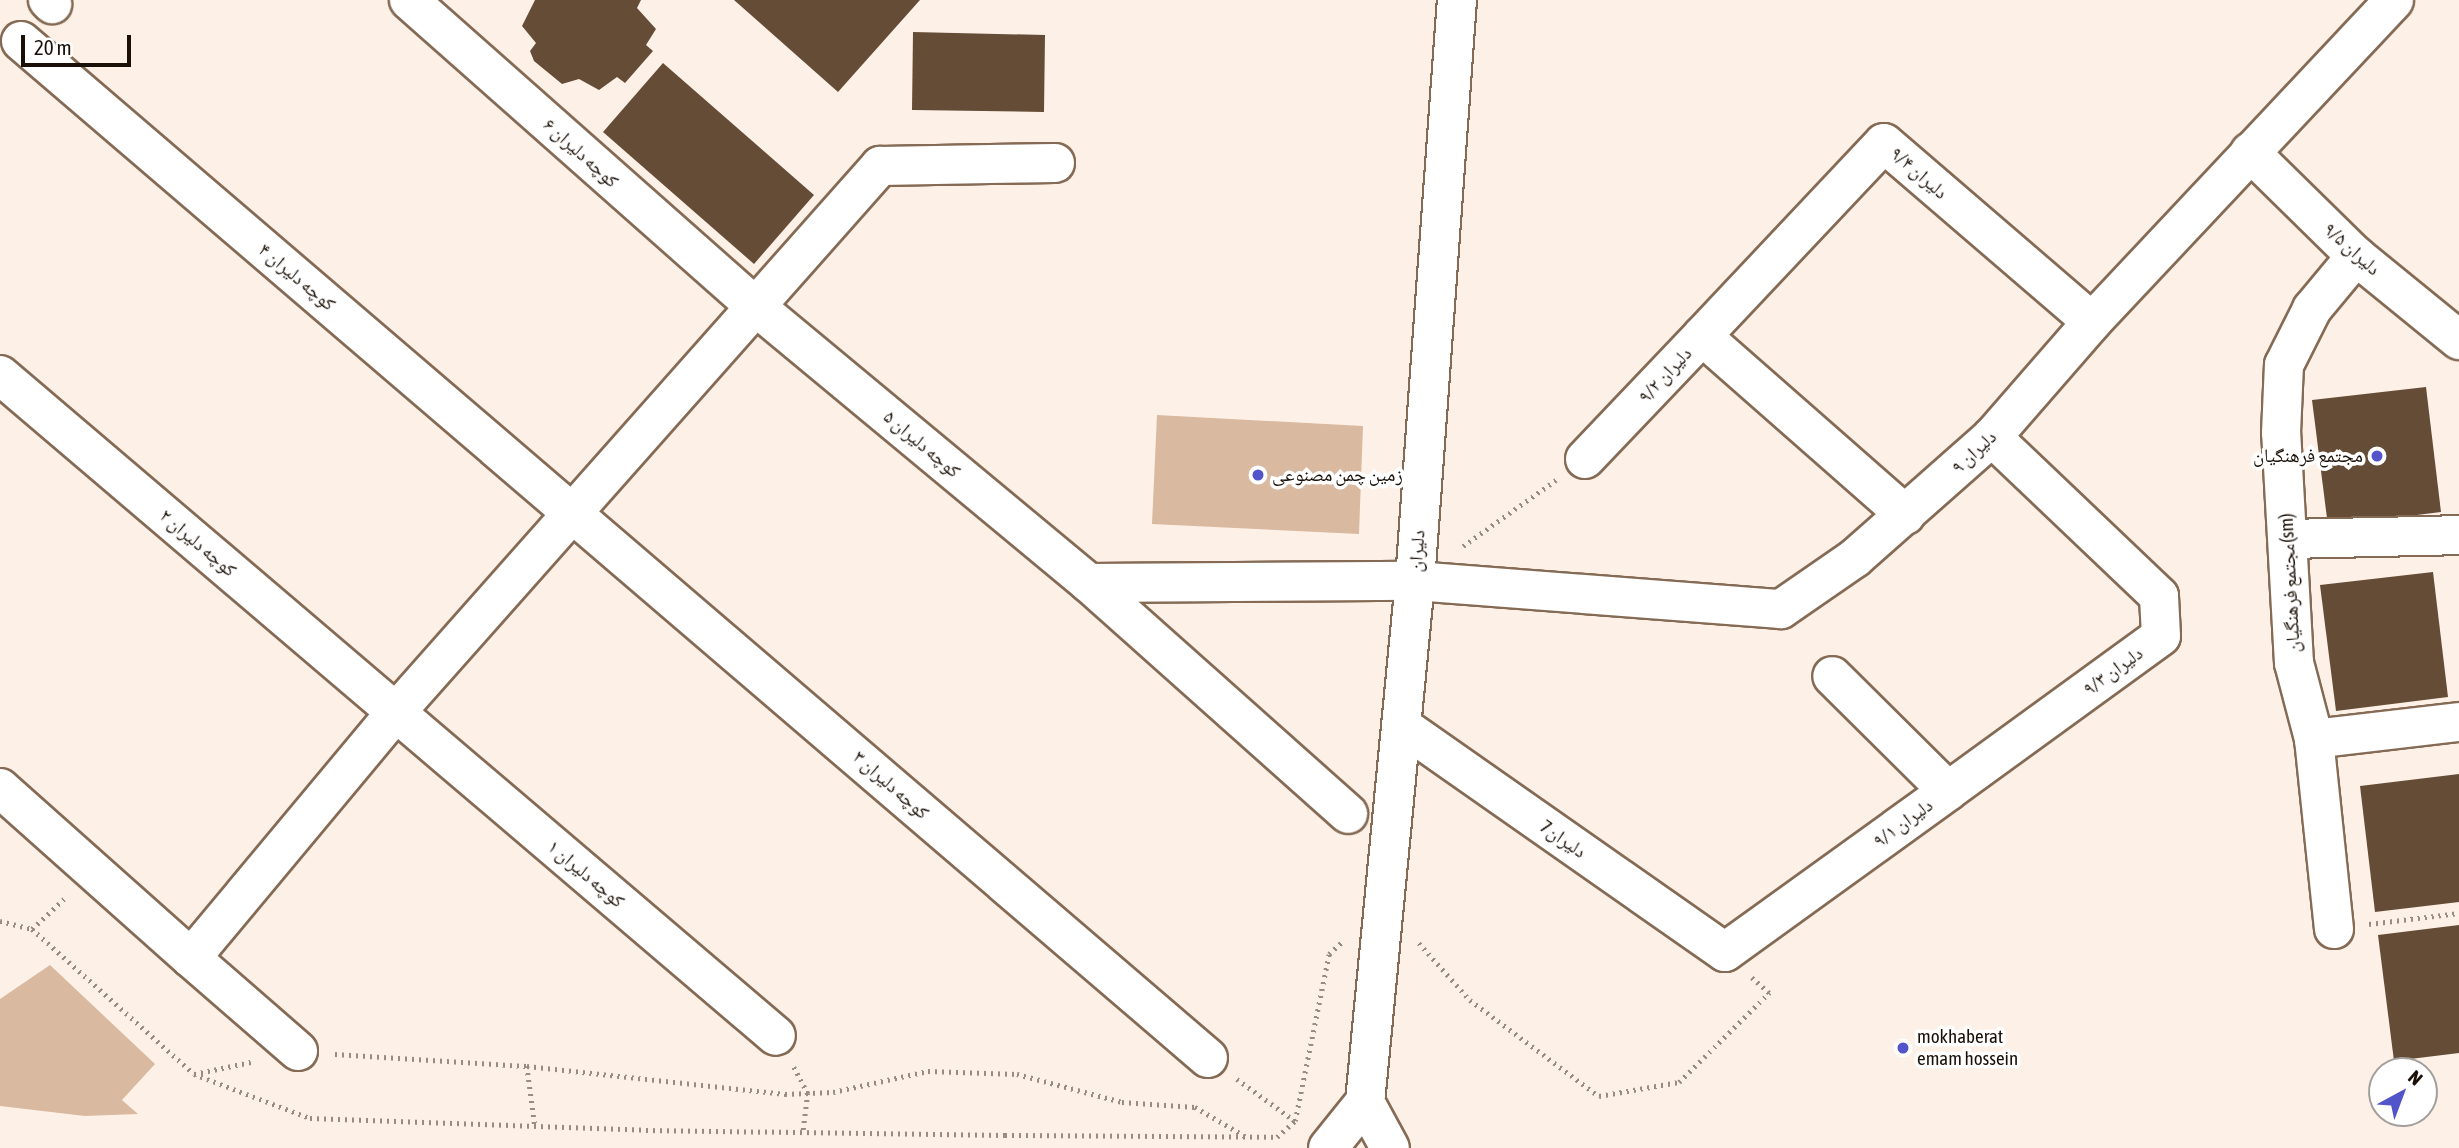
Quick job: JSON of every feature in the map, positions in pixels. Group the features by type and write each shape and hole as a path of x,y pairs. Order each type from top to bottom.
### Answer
{"street":[{"name":"کوچه دلیران ۶","path":"409,0 754,305"},
{"name":"دلیران","path":"1365,1102 1415,581 1457,0"},
{"name":"دلیران ۹","path":"1415,581 1781,609 1855,558 1992,437 2092,323 2394,0"},
{"name":"کوچه دلیران ۴","path":"21,41 574,512"},
{"name":"دلیران ۹/۴","path":"1702,336 1884,143 2092,323"},
{"name":"دلیران ۹/۵","path":"2250,152 2356,256 2459,340"},
{"path":"191,958 396,712 880,166 1055,163"},
{"name":"مجتمع فرهنگیان(sm)","path":"2334,929 2314,739 2294,663 2281,433 2284,365 2312,309 2356,256"},
{"name":"کوچه دلیران ۵","path":"754,305 1089,583 1348,814"},
{"name":"دلیران ۹/۲","path":"1585,459 1702,336 1906,514"},
{"name":"کوچه دلیران ۲","path":"0,374 396,712"},
{"name":"دلیران ۹/۳","path":"1948,791 2161,636 2159,596 1992,437"},
{"name":"کوچه دلیران ۳","path":"574,512 1208,1058"},
{"path":"2288,539 2459,535"},
{"path":"1089,583 1415,581"},
{"name":"دلیران ۹/۱","path":"1725,952 1948,791 1832,676"},
{"name":"کوچه دلیران ۱","path":"396,712 776,1036"},
{"path":"2314,739 2459,722"},
{"name":"دلیران7","path":"1402,726 1725,952"},
{"path":"0,788 298,1051"},
{"path":"1330,1146 1365,1102 1390,1148"}],"path":[{"path":"1415,581 1585,459"},
{"path":"32,929 93,870"},
{"path":"0,921 32,929 194,1074 310,1118 803,1132 1277,1137 1295,1121 1329,954 1384,905 1470,1000 1599,1096 1679,1082 1769,993 1725,952"},
{"path":"2334,929 2459,913"},
{"path":"776,1036 808,1093 803,1132"},
{"path":"194,1074 298,1051 527,1066 808,1093 928,1071 1017,1074 1122,1102 1195,1107 1246,1137"},
{"path":"1208,1058 1330,1146"},
{"path":"527,1066 535,1126"}],"shaded area":[{"name":"زمین چمن مصنوعی","path":"1157,415 1363,426 1359,534 1152,524"},
{"path":"50,965 155,1064 122,1100 138,1114 85,1116 0,1106 0,999"}],"building":[{"path":"535,0 641,0 637,8 656,29 646,45 653,51 625,83 617,77 599,90 579,79 562,84 534,61 530,51 536,43 522,26"},
{"path":"734,0 920,0 838,92"},
{"path":"913,32 1045,35 1044,112 912,110"},
{"path":"663,63 814,195 754,264 603,132"},
{"name":"مجتمع فرهنگیان","path":"2426,387 2441,512 2328,526 2312,400"},
{"path":"2433,572 2448,697 2336,711 2320,585"},
{"path":"2459,774 2459,902 2375,912 2360,786"},
{"path":"2459,925 2459,1053 2393,1057 2378,935"}],"place":[{"name":"مجتمع فرهنگیان","path":"2377,456"},
{"name":"زمین چمن مصنوعی","path":"1258,475"},
{"name":"mokhaberat emam hossein","path":"1903,1048"}]}
